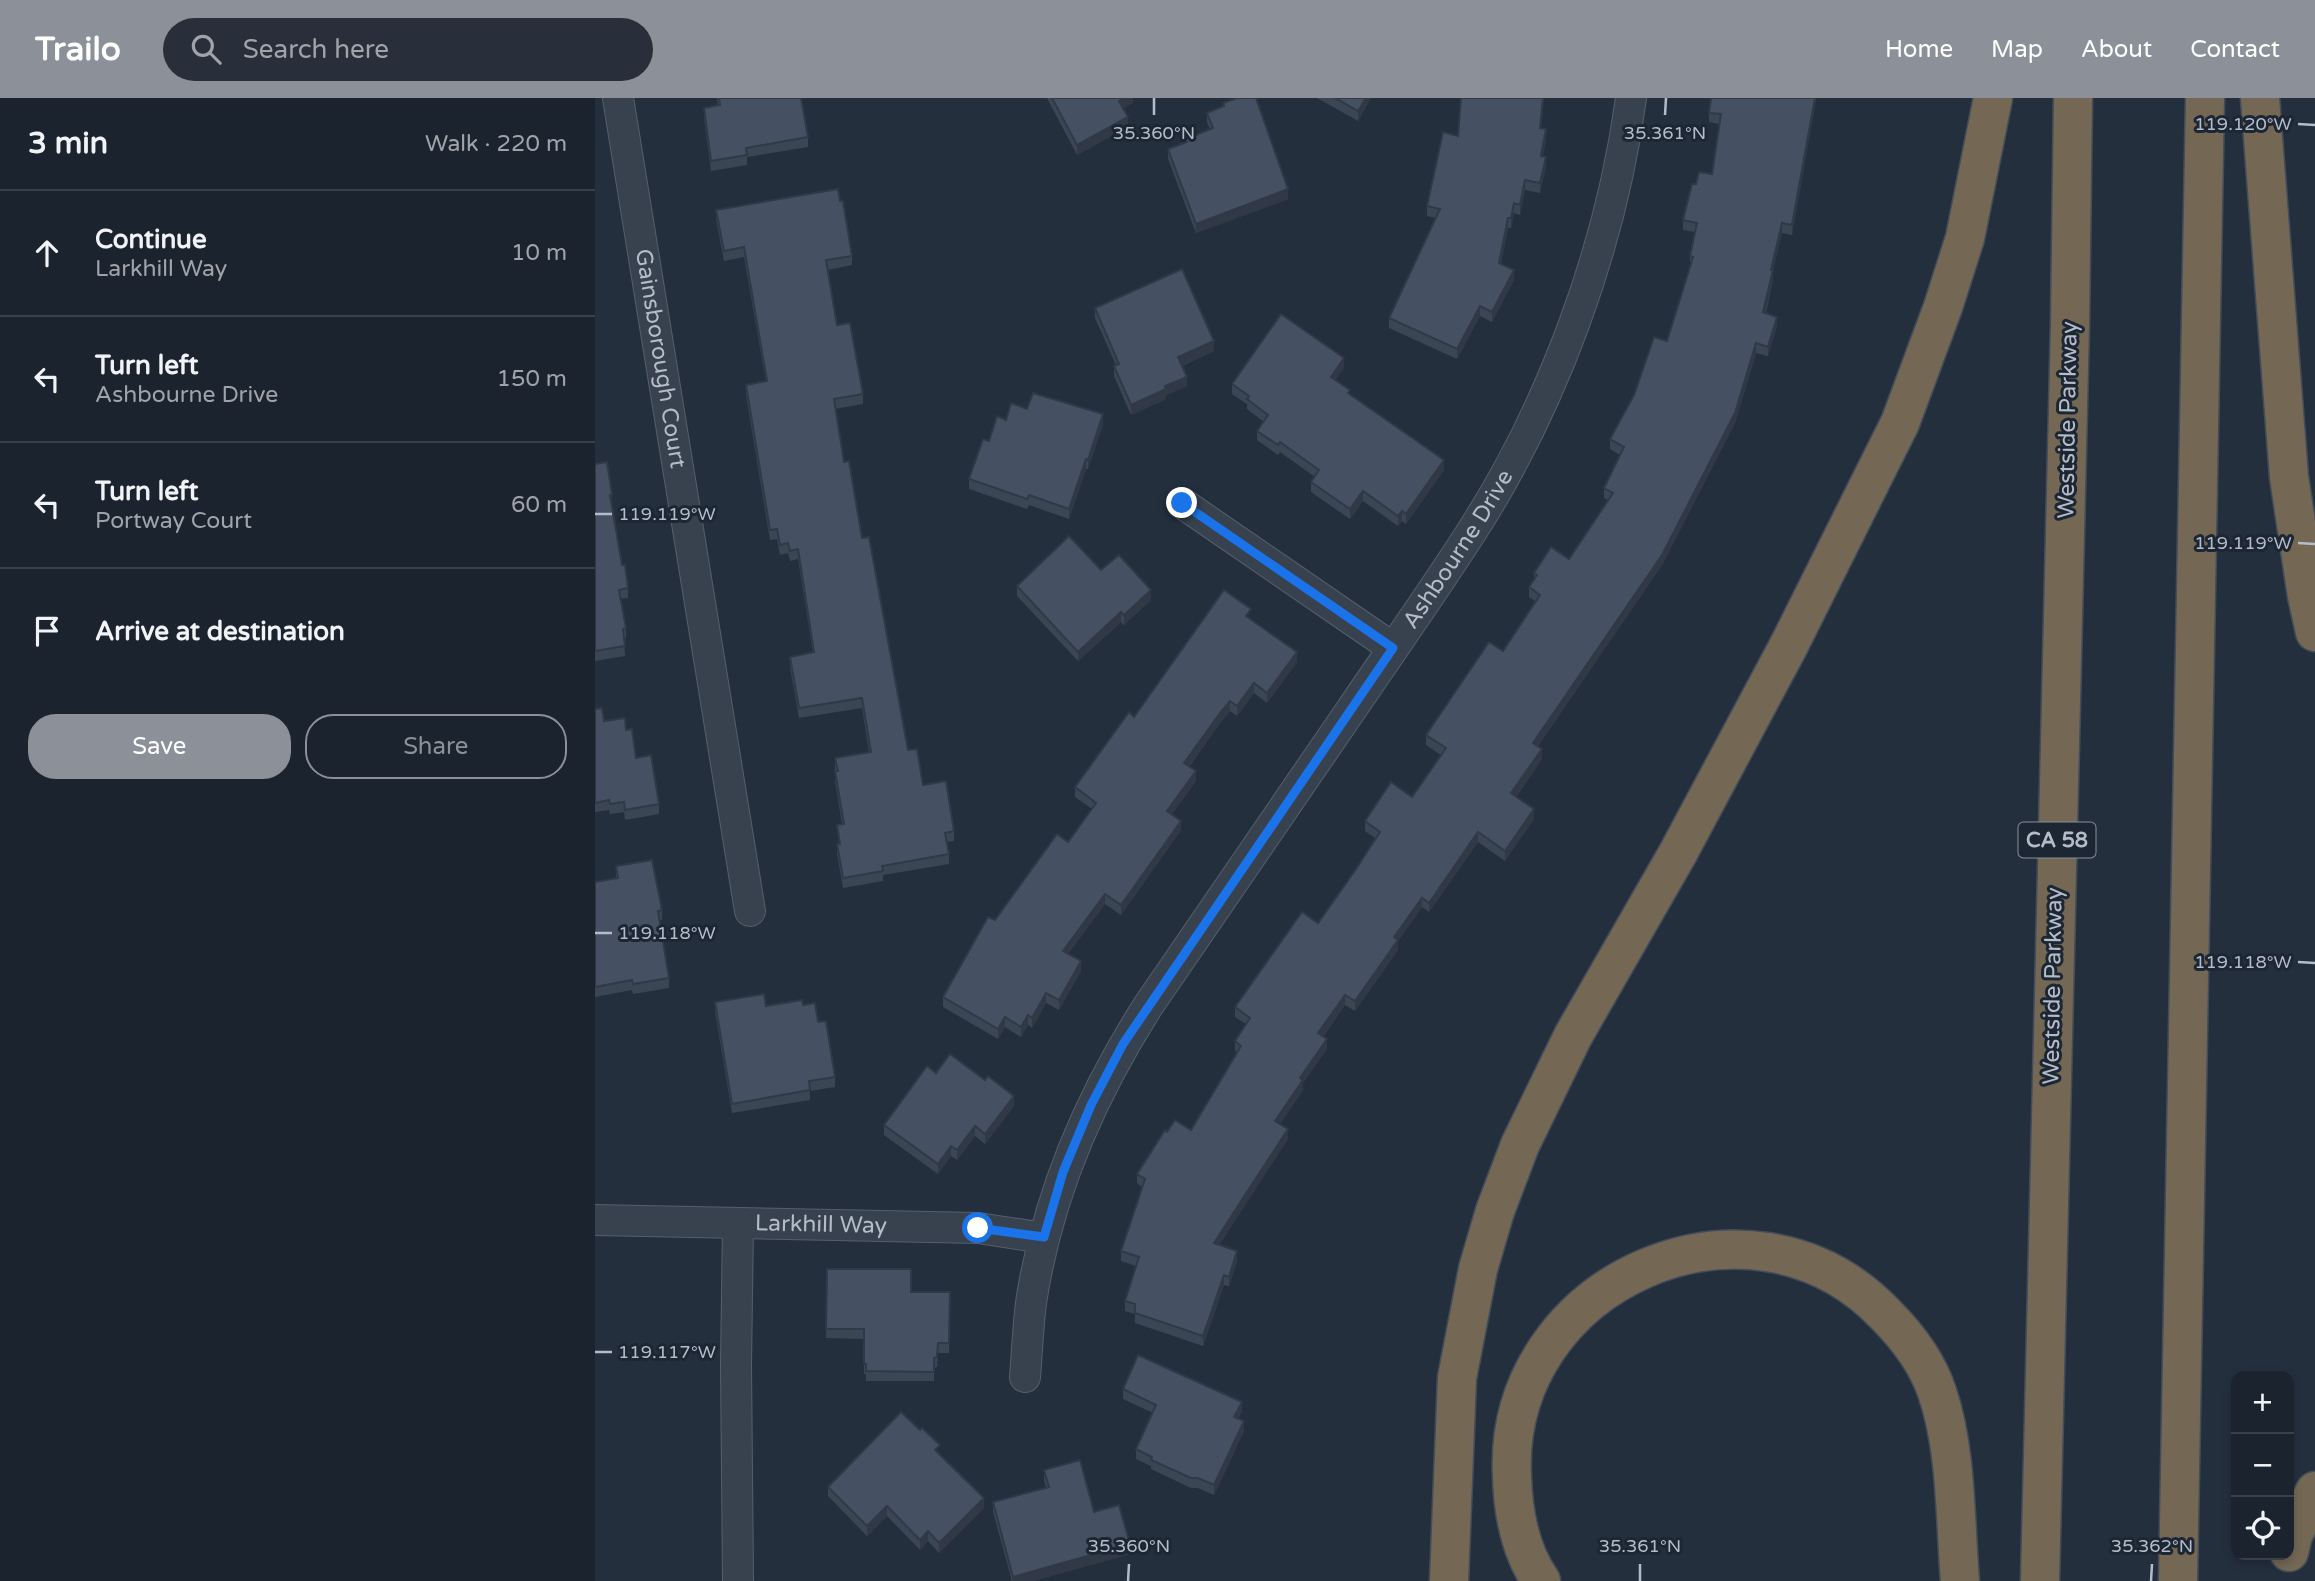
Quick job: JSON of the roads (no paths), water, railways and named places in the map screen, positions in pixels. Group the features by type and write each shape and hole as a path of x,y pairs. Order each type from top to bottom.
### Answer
{"highway":[{"path":"1449,1581 1457,1378 1478,1269 1495,1211 1520,1145 1573,1036 1691,829 1794,634 1899,423 1943,307 1965,238 1993,98"},
{"name":"Westside Parkway","path":"2040,1581 2073,98"},
{"path":"2178,1581 2205,98"},
{"path":"2260,98 2289,477 2315,632"},
{"path":"1541,1581 1533,1570 1520,1535 1513,1495 1511,1457 1516,1421 1528,1385 1543,1355 1593,1298 1629,1275 1665,1260 1697,1252 1739,1248 1773,1252 1841,1279 1872,1300 1921,1356 1937,1391 1945,1423 1960,1581"},
{"path":"2294,1533 2315,1491"},
{"path":"2283,1581 2287,1560"}],"street":[{"name":"Gainsborough Court","path":"618,98 750,911"},
{"name":"Ashbourne Drive","path":"1025,1377 1031,1302 1044,1237 1063,1172 1091,1105 1123,1044 1473,530 1522,443 1555,371 1583,297 1611,202 1631,98"},
{"path":"1182,503 1393,648"},
{"name":"Larkhill Way","path":"595,1220 978,1228 1044,1237"},
{"path":"738,1223 738,1581"}]}
